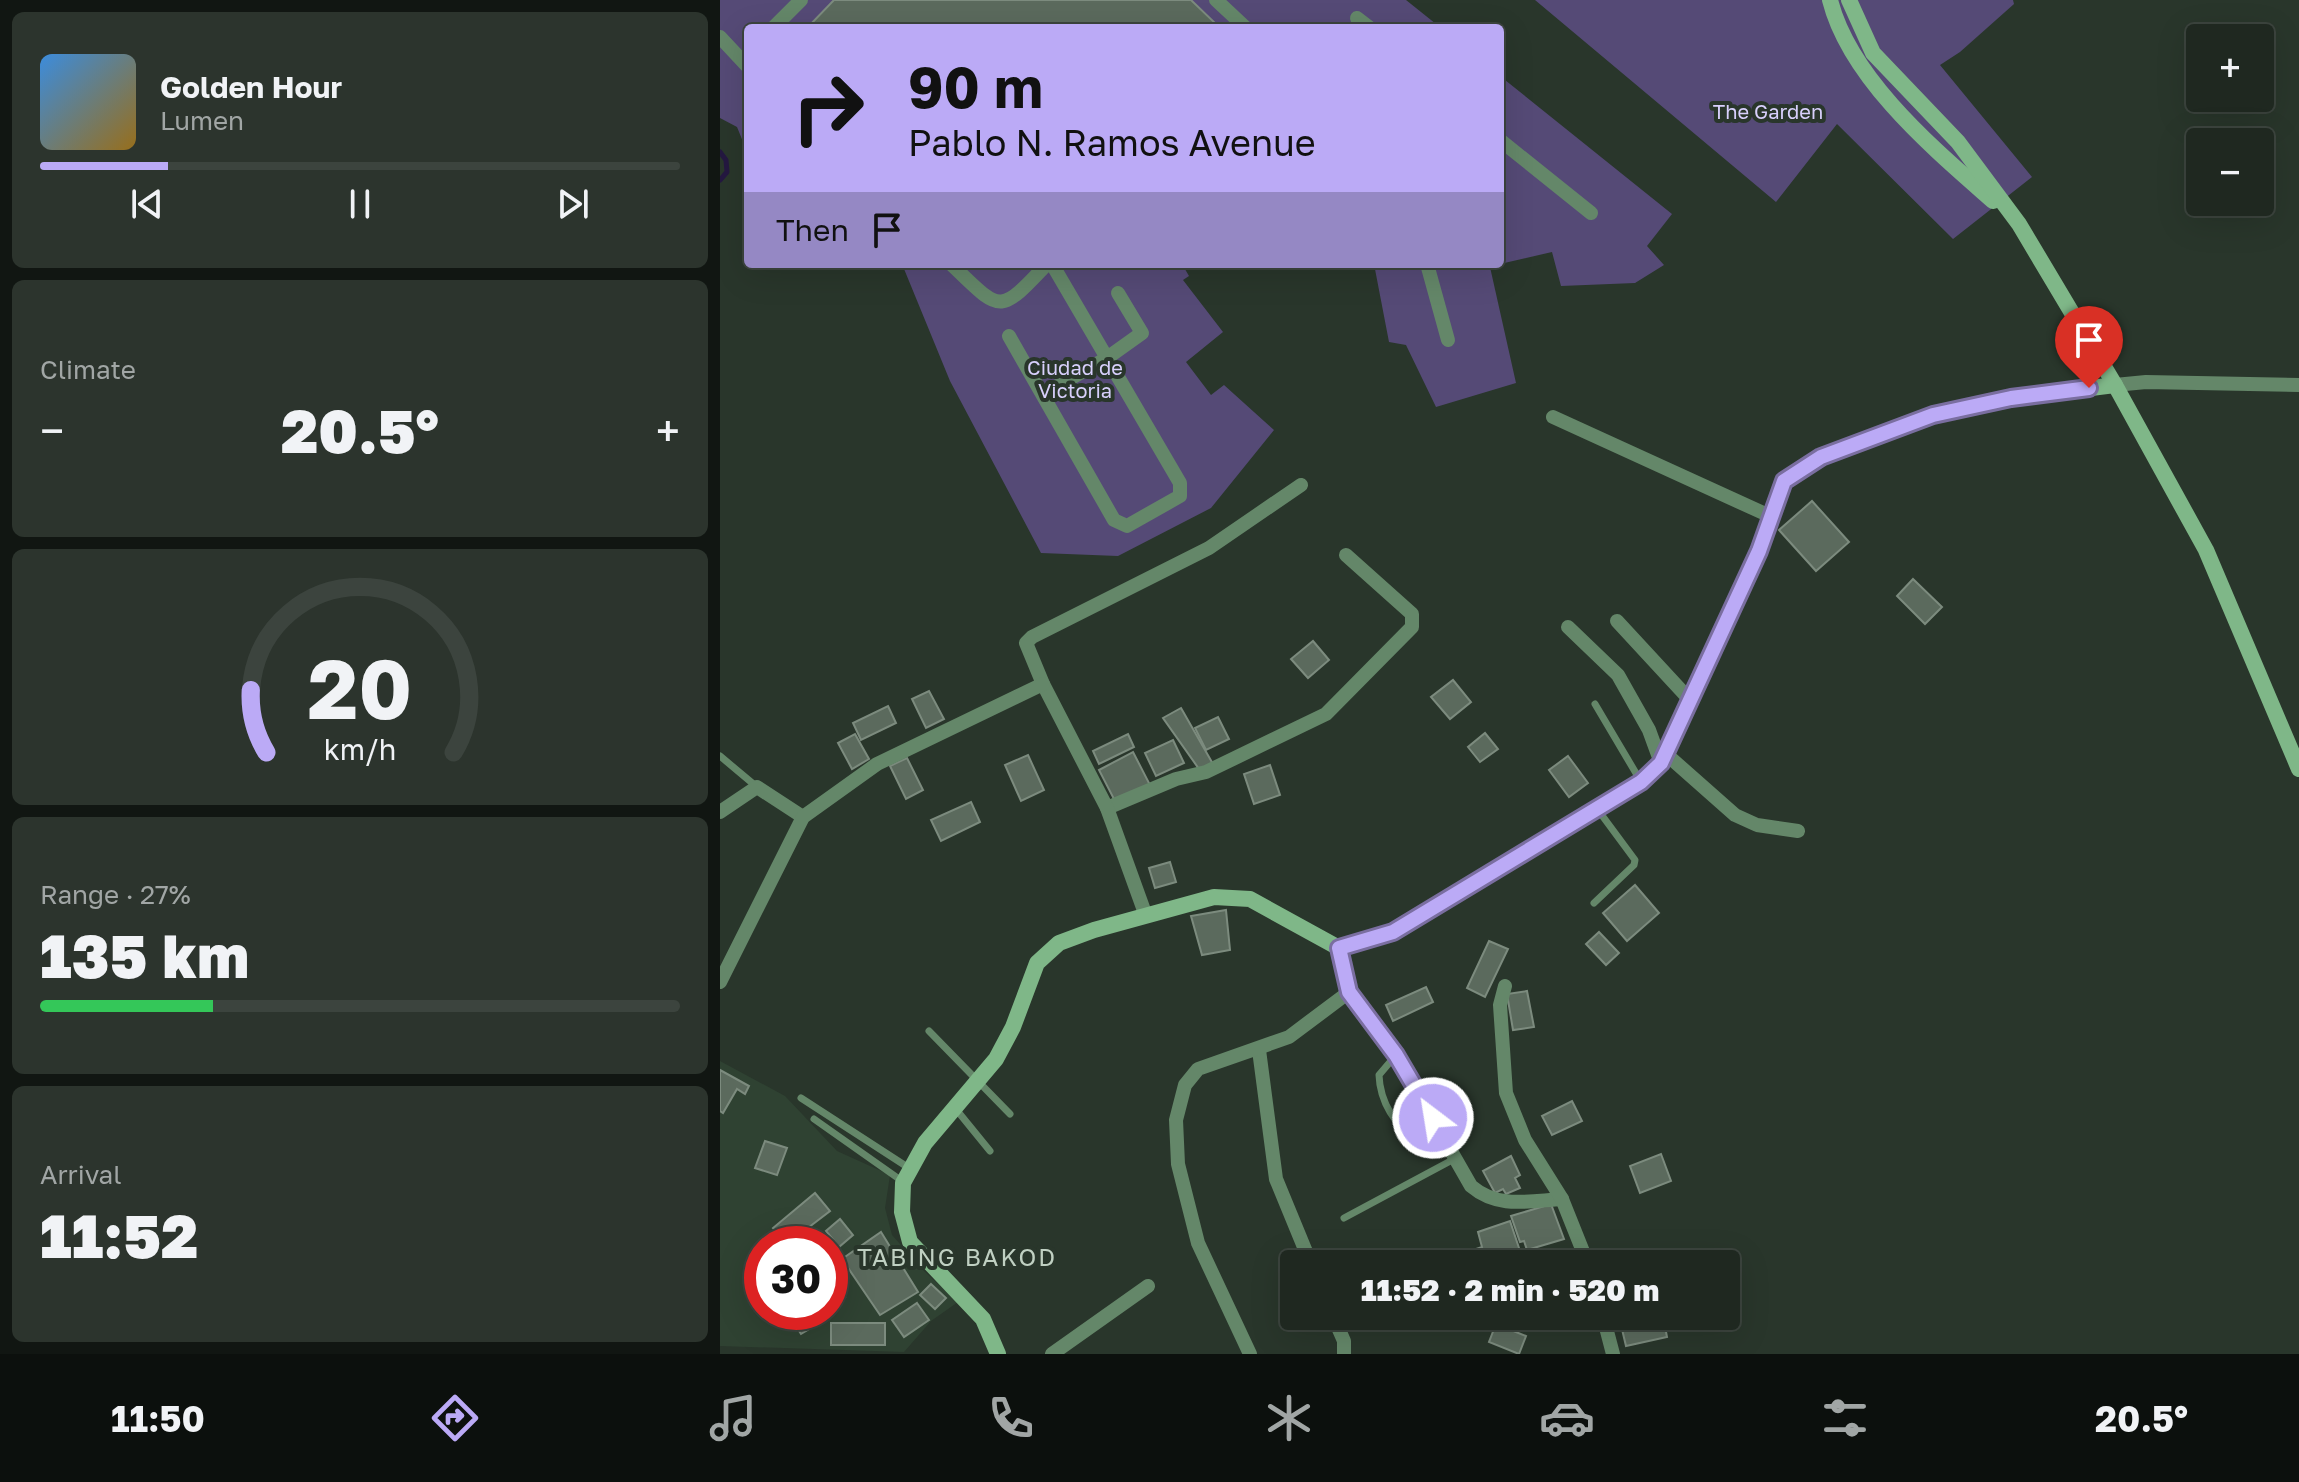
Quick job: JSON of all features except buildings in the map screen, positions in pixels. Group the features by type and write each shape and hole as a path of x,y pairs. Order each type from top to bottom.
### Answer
{"street":[{"path":"777,24 801,0"},
{"path":"1216,0 1242,24"},
{"path":"1830,0 1846,42 1879,87 1938,152 2019,224"},
{"path":"1849,0 1873,53 1958,142 2019,224 2115,385 2206,550 2299,769"},
{"path":"1357,18 1365,24"},
{"path":"720,37 744,58"},
{"path":"1504,143 1591,213"},
{"path":"955,268 989,300 1000,303 1014,299 1045,268"},
{"path":"1009,336 1114,520 1127,526 1180,496 1183,490 1051,268"},
{"path":"1428,268 1448,340"},
{"path":"1043,394 1107,358 1142,333 1118,293"},
{"path":"998,1354 983,1319 910,1242 902,1212 906,1176 953,1106 979,1083 1013,1027 1037,963 1059,943 1214,897 1250,899 1339,948 1393,932 1641,782 1663,758 1759,551 1784,481 1821,457 1933,415 2011,398 2146,382 2299,385"},
{"path":"1553,417 1770,516"},
{"path":"1146,916 1107,808 1043,684 1026,643 1032,637 1209,548 1301,485"},
{"path":"1107,808 1176,779 1206,772 1326,714 1378,664 1412,627 1412,614 1346,555"},
{"path":"1617,621 1690,700"},
{"path":"1568,627 1618,675 1663,758 1735,815 1757,825 1798,831"},
{"path":"720,982 803,817 877,764 1043,684"},
{"path":"720,812 757,787 803,817"},
{"path":"1339,948 1349,992 1396,1055 1471,1186 1486,1198 1500,1202 1562,1199"},
{"path":"1505,986 1500,1013 1506,1093 1525,1140 1562,1199 1582,1250"},
{"path":"1250,1354 1198,1243 1178,1164 1176,1120 1185,1085 1198,1069 1289,1037 1349,992"},
{"path":"1259,1050 1276,1179 1305,1250"},
{"path":"1052,1354 1148,1286"},
{"path":"1339,1330 1344,1341 1344,1354"},
{"path":"1607,1330 1613,1354"}],"lane":[{"path":"1595,704 1641,782"},
{"path":"720,756 757,787"},
{"path":"1594,903 1634,865 1635,860 1597,809"},
{"path":"929,1031 1010,1114"},
{"path":"1396,1055 1379,1075 1380,1086 1395,1123 1422,1146 1452,1151"},
{"path":"801,1098 906,1176"},
{"path":"953,1106 990,1151"},
{"path":"814,1119 906,1176"},
{"path":"1344,1218 1452,1151"}],"shaded area":[{"path":"720,1061 785,1096 837,1151 890,1175 885,1208 892,1235 923,1270 958,1302 931,1321 904,1352 720,1346"}],"green space":[{"path":"720,0 1406,0 1436,24 744,24 744,144 737,127 720,118"},
{"name":"The Garden","path":"1535,0 2013,0 2014,4 1960,52 1940,65 2032,177 1953,239 1837,124 1776,202"},
{"path":"1504,79 1672,214 1647,246 1664,265 1635,283 1561,286 1552,252 1504,263"},
{"name":"Ciudad de Victoria","path":"904,268 1184,268 1189,276 1183,280 1223,332 1186,362 1211,395 1224,385 1274,430 1211,508 1118,556 1041,553 950,381"},
{"path":"1375,268 1490,268 1516,383 1436,407 1406,345 1389,342"}],"waterway":[{"path":"720,152 726,160 727,172 720,180"}],"district":[{"name":"TABING BAKOD","path":"957,1258"}],"route":[{"path":"1433,1118 1396,1055 1349,992 1339,948 1393,932 1641,782 1661,763 1759,551 1784,481 1821,457 1933,415 2011,398 2089,388"}]}
